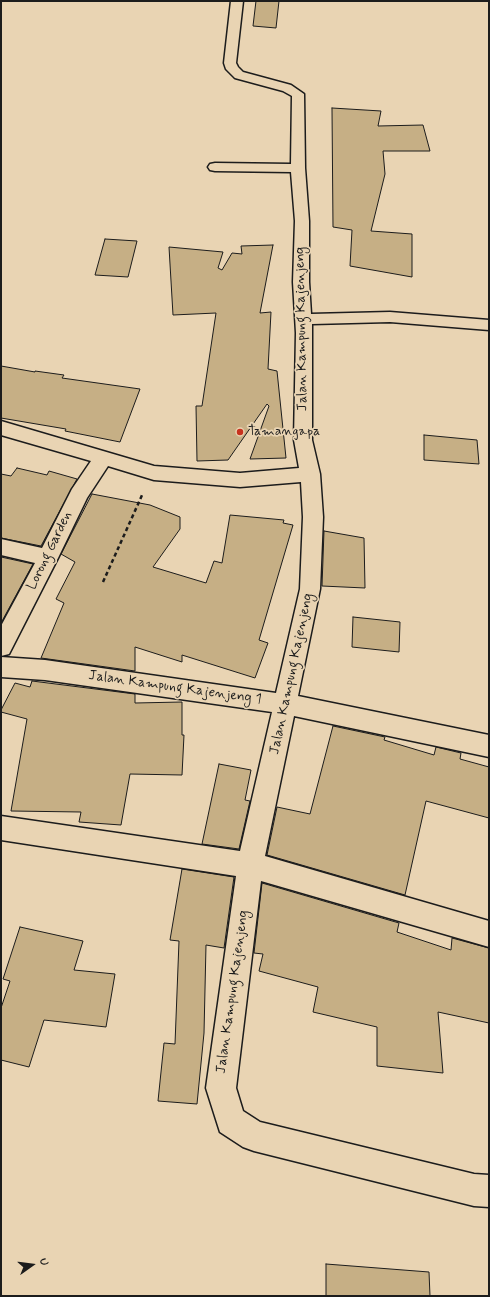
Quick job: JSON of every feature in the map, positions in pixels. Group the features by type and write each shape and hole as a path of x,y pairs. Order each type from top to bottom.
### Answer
{"street":[{"name":"Jalan Kampung Kajenjeng","path":"236,1 235,28 230,63 232,69 239,75 286,88 298,94 300,126 298,168 302,221 301,282 303,319 303,440 310,474 313,517 310,589 250,865 220,1088 232,1121 254,1136 474,1190 489,1191"},
{"path":"215,167 298,168"},
{"path":"303,319 390,317 489,325"},
{"path":"1,428 154,473 240,480 310,474"},
{"name":"Lorong Garden","path":"1,647 48,558 64,522 79,494 104,458"},
{"path":"1,547 48,558"},
{"name":"Jalan Kampung Kajenjeng 1","path":"1,666 45,670 285,704 489,746"},
{"path":"1,828 250,865 489,934"}],"path":[{"path":"103,582 131,518 154,473"}],"building":[{"path":"256,1 279,1 276,28 253,26"},
{"path":"332,108 381,111 378,126 423,125 430,151 383,151 385,174 371,231 412,234 412,277 350,266 352,230 333,227"},
{"path":"105,239 137,241 128,277 95,275"},
{"path":"273,245 260,313 271,312 268,369 277,371 286,458 250,459 269,406 267,404 228,460 197,461 196,406 202,406 216,313 173,315 169,247 223,252 218,268 222,270 232,253 242,254 241,246"},
{"path":"1,366 64,375 62,378 140,389 120,442 65,431 66,429 1,418"},
{"path":"424,435 477,440 479,464 424,460"},
{"path":"17,468 47,475 49,471 77,479 41,546 1,538 1,474 11,476"},
{"path":"92,494 150,505 180,517 180,529 153,567 206,583 214,561 222,563 230,515 284,520 283,523 293,525 259,640 268,643 255,678 182,655 182,662 135,647 135,671 41,658 64,603 56,599 75,562 61,554"},
{"path":"324,531 364,538 365,588 322,586"},
{"path":"1,557 33,564 1,623"},
{"path":"353,617 400,622 399,652 352,647"},
{"path":"32,681 135,694 135,703 182,702 182,735 184,735 182,775 130,774 121,825 79,822 81,812 11,811 27,719 1,712 1,710 15,683 30,687"},
{"path":"333,726 385,737 384,740 434,755 436,747 461,753 460,759 489,767 489,818 426,801 405,895 267,855 277,807 310,814"},
{"path":"219,764 251,770 245,800 250,801 239,849 202,844"},
{"path":"182,869 234,877 224,948 206,945 204,1033 197,1104 158,1101 164,1043 175,1044 179,941 170,940"},
{"path":"262,883 399,923 397,932 451,950 452,938 489,948 489,1023 438,1012 443,1073 377,1066 377,1027 313,1012 318,987 259,971 263,954 254,953"},
{"path":"20,927 83,941 74,970 115,974 106,1027 44,1020 29,1067 1,1060 1,1008 10,981 3,979"},
{"path":"326,1264 429,1272 430,1296 326,1296"}],"place":[{"name":"Tamangapa","path":"240,432"}]}
